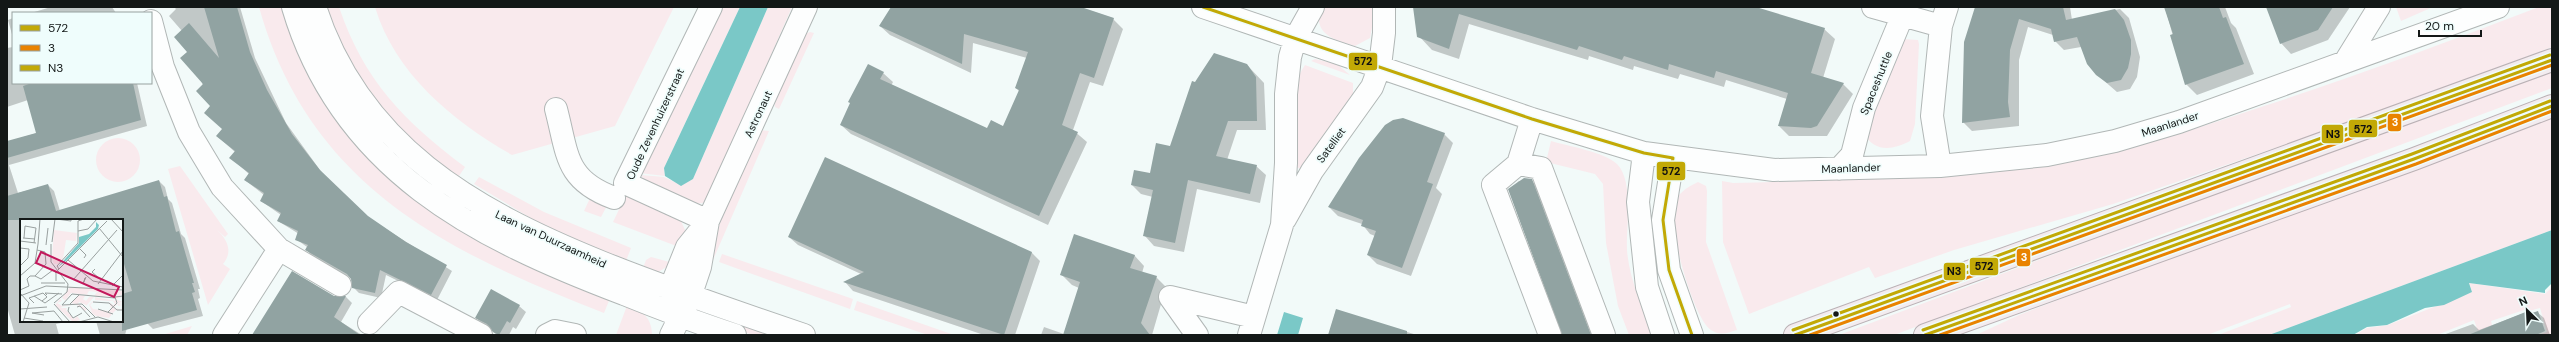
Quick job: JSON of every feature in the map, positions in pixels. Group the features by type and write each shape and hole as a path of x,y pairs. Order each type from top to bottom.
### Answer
{"main road":[{"path":"1795,335 2552,60"},
{"path":"1925,335 2414,159 2552,106"}],"street":[{"name":"Laan van Duurzaamheid","path":"293,7 310,55 324,84 344,115 378,154 415,187 476,228 675,326 735,335"},
{"name":"Laan van Duurzaamheid","path":"315,7 322,28 349,83 394,140 429,170 471,200 518,226 670,289 804,335"},
{"name":"Oude Zevenhuizerstraat","path":"708,221 625,183 711,7"},
{"name":"Astronaut","path":"670,289 687,247 708,221 806,7"},
{"name":"Maanlander","path":"1203,7 1532,119 1644,153 1774,170 1940,166 2047,155 2115,141 2179,122 2486,9"},
{"path":"1295,39 1313,7"},
{"name":"Satelliet","path":"1252,326 1282,225 1312,170 1372,87 1380,66 1384,33 1384,7"},
{"path":"1873,7 1944,17 1932,116 1940,166"},
{"path":"2345,62 2378,7"},
{"name":"Spaceshuttle","path":"1839,169 1852,155 1864,108 1904,12"},
{"path":"152,25 163,67 189,132 222,187 279,249 340,285"},
{"name":"Satelliet","path":"1282,225 1286,163 1286,94 1295,39"},
{"path":"556,109 571,165 583,182 614,198"},
{"path":"1532,119 1518,164 1493,184 1550,335"},
{"path":"1644,153 1638,202 1647,287 1663,335"},
{"path":"1673,158 1663,220 1669,270 1692,335"},
{"path":"1518,164 1541,168 1604,335"},
{"name":"Astronaut","path":"675,326 690,297 705,250 708,221"},
{"path":"224,335 279,249"},
{"path":"670,289 675,326"},
{"path":"369,323 398,292 481,335"},
{"path":"1197,335 1170,297 1252,326"},
{"path":"547,335 555,330 575,335"}],"shaded area":[{"path":"259,7 286,7 375,159 611,296 604,313 545,289 490,264 438,236 390,204 348,166 312,121 282,69"},
{"path":"321,7 339,7 349,33 361,57 388,98 423,133 465,167 459,176 434,162 373,107"},
{"path":"375,7 674,7 615,126 512,155 469,127 429,94 412,75 397,54 384,31"},
{"path":"716,7 740,7 664,168 665,176 639,173"},
{"path":"768,7 792,7 708,198 703,203 696,204 647,184 641,175 664,177 681,185 693,179"},
{"path":"1320,7 1376,7 1370,38 1355,46 1332,38 1322,30 1319,24"},
{"path":"2396,7 2433,7 2401,21"},
{"path":"2539,7 2552,7 2552,47 2382,111 2113,204 1954,250 1875,278 1869,267 1749,314 1723,242 1722,181 1733,183 1819,180 1947,173 2033,164 2123,149 2217,122 2299,95"},
{"path":"810,32 814,33 779,109 775,107 774,102 805,34"},
{"path":"1903,39 1918,40 1919,44 1915,124 1910,141 1891,148 1878,147 1868,139 1864,133"},
{"path":"1315,59 1337,64 1350,75 1311,61"},
{"path":"1305,65 1353,83 1353,96 1301,169 1296,167 1293,114 1295,88"},
{"path":"2552,67 2552,88 1894,335 1839,335"},
{"path":"2552,114 2552,230 2269,335 2218,335 2291,307 2290,304 2207,335 1976,335 2019,315 2284,213"},
{"path":"761,130 769,131 713,260 709,259 723,213"},
{"path":"118,138 130,142 136,148 140,160 136,172 130,178 118,182 106,178 100,172 96,160 100,148 106,142"},
{"path":"1551,141 1604,156 1617,164 1622,172 1626,181 1628,205 1627,250 1630,272 1652,335 1629,335 1618,306 1606,243 1603,184 1595,174 1546,162"},
{"path":"180,166 228,234 225,237 217,230 224,238 228,246 228,255 223,264 230,269 208,305 168,169"},
{"path":"479,177 544,212 631,248 624,266 539,223 474,184"},
{"path":"1698,182 1706,186 1707,191 1706,242 1737,330 1727,333 1717,333 1711,330 1704,322 1697,309 1684,272 1675,234 1673,218 1674,202 1682,192"},
{"path":"627,193 680,219 686,232 679,247 613,222"},
{"path":"592,194 609,202 601,217 584,211"},
{"path":"722,254 853,299 850,309 719,262"},
{"path":"651,257 673,263 655,274 641,273 646,260"},
{"path":"2469,283 2545,294 2552,287 2552,335 2539,335 2547,332 2540,308 2529,311 2527,309 2491,321 2492,325 2478,331 2474,320 2437,335 2355,335 2367,328 2388,325 2472,292"},
{"path":"857,301 954,335 928,335 854,310"},
{"path":"628,303 642,312 648,319 652,329 652,335 616,335"},
{"path":"700,310 787,335 753,335 723,325 698,311"},
{"path":"192,326 187,335 162,335"}],"water":[{"path":"740,7 768,7 693,179 681,186 665,176 664,168"},
{"path":"2552,230 2552,283 2545,290 2545,293 2469,283 2472,292 2444,305 2425,308 2387,325 2367,327 2353,335 2269,335"},
{"path":"1284,312 1303,318 1298,335 1277,335"}],"building":[{"path":"204,7 237,7 250,52 267,90 292,134 320,170 368,216 406,242 447,265 431,295 380,270 375,293 352,288 351,279 347,274 305,250 308,245 295,240 298,231 277,221 281,213 260,201 264,193 244,180 249,173 229,158 235,151 216,136 222,129 204,113 210,106 196,91 203,84 180,58 187,52 174,37 189,23 219,58"},
{"path":"891,7 1081,7 1114,18 1094,78 1080,73 1062,125 1078,132 1039,216 840,125 850,103 848,102 868,64 884,72 880,79 987,128 991,120 1003,126 1019,90 1015,88 1028,52 964,34 962,64 879,26"},
{"path":"1413,7 1756,7 1825,28 1811,73 1844,83 1817,126 1811,128 1778,126 1788,93 1716,71 1714,78 1669,64 1668,70 1624,56 1622,60 1579,46 1577,50 1459,14 1449,49 1417,37"},
{"path":"1975,7 2063,7 2066,20 2115,9 2124,20 2131,40 2131,54 2128,68 2121,80 2107,83 2096,75 2087,64 2077,37 2054,42 2051,29 2019,19 2010,50 2008,102 2010,117 1962,123 1964,42"},
{"path":"2164,7 2219,7 2223,18 2226,17 2244,64 2185,85 2170,35 2173,34"},
{"path":"2266,7 2333,7 2318,30 2280,44"},
{"path":"1214,53 1247,64 1256,77 1257,121 1228,121 1216,156 1257,165 1250,194 1188,180 1175,243 1143,236 1153,190 1131,185 1134,170 1150,173 1156,143 1170,146 1192,81 1195,82"},
{"path":"29,84 133,84 141,120 7,158 7,141 36,133 23,86"},
{"path":"1403,118 1445,133 1427,182 1433,184 1402,268 1367,255 1376,231 1361,226 1363,220 1328,207 1359,158 1385,125 1393,120"},
{"path":"825,157 1032,252 1004,335 843,282 864,272 788,237"},
{"path":"1524,178 1532,179 1591,335 1562,335 1508,189"},
{"path":"159,180 164,197 167,196 176,232 179,231 194,283 192,283 195,292 192,293 197,310 122,331 123,294 132,291 123,260 123,219 7,220 7,196 48,184 56,211"},
{"path":"1074,234 1135,255 1130,268 1157,276 1141,323 1150,335 1063,335 1080,282 1060,275"},
{"path":"292,271 334,296 346,296 334,317 360,335 252,335"},
{"path":"491,289 520,305 510,323 507,321 499,335 493,332 487,324 475,318"},
{"path":"1336,309 1407,331 1407,335 1328,335"},
{"path":"2528,311 2529,314 2538,311 2545,331 2536,335 2468,335"}],"transit line":[{"name":"572","path":"1203,7 1532,119 1644,153 1673,158 1663,220 1669,270 1692,335"},
{"name":"N3","path":"1793,330 2550,55"},
{"name":"572","path":"1795,335 2552,60"},
{"name":"3","path":"1810,335 2552,65"},
{"name":"N3","path":"1923,330 2412,154 2550,101"},
{"name":"572","path":"1925,335 2414,159 2552,106"},
{"name":"3","path":"1940,335 2416,164 2552,111"}]}
